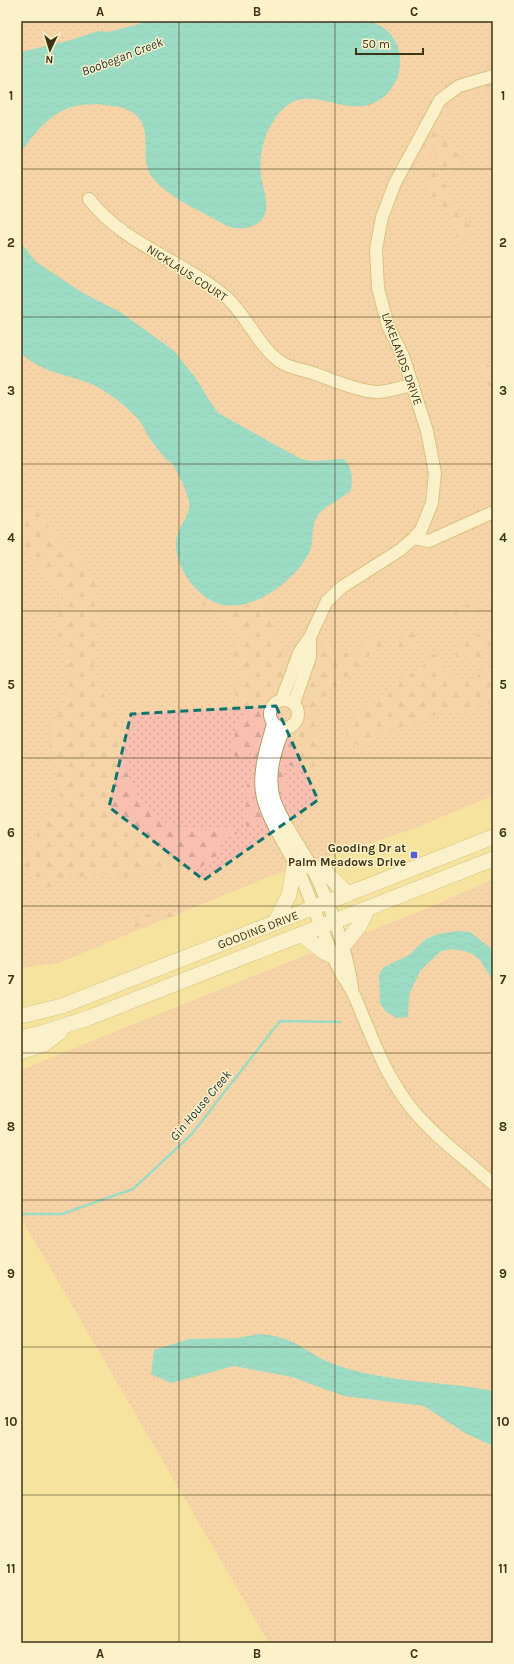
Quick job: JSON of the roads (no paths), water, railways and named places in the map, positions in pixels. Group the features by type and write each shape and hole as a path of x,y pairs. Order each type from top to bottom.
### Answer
{"main road":[{"name":"GOODING DRIVE","path":"21,1016 62,1006 493,837"},
{"name":"GOODING DRIVE","path":"21,1038 69,1025 328,925 493,859"},
{"path":"275,923 289,895 295,862"},
{"path":"311,867 324,871 348,894"},
{"path":"302,935 324,952 338,951 359,926 368,909"},
{"path":"21,1052 44,1044 69,1025"}],"street":[{"name":"LAKELANDS DRIVE","path":"288,701 310,657 310,637 327,601 342,587 400,550 414,538 420,530 432,503 435,473 427,431 403,356 388,326 378,288 376,249 382,217 395,183 440,100 459,86 493,76"},
{"name":"NICKLAUS COURT","path":"89,199 98,211 116,228 198,278 227,298 246,319 262,343 283,363 352,386 377,392 413,385"},
{"path":"414,538 429,541 491,513"},
{"path":"278,700 288,701 298,710 297,719 292,725 279,726 269,716 271,706 278,700"},
{"path":"279,726 266,748 262,772 263,797 273,822 320,905 338,951 349,966 353,994 378,1054 388,1074 406,1102 428,1127 493,1184"},
{"path":"279,726 274,753 272,776 274,798 283,819 311,867 320,905"}],"water":[{"name":"Boobegan Creek","path":"143,21 368,21 381,26 391,35 397,46 400,58 399,70 395,83 387,93 376,102 364,106 353,106 317,99 305,99 294,101 284,108 278,114 268,130 262,147 260,166 266,201 266,212 261,220 253,226 248,228 234,228 229,227 181,201 156,182 147,167 145,136 141,121 132,112 124,109 96,104 70,108 49,120 39,129 21,152 21,52 71,40 98,31 108,32 139,24"},
{"path":"21,243 36,262 83,293 120,312 173,350 195,377 218,413 301,459 312,461 344,459 347,462 351,473 351,490 321,511 318,515 314,524 312,544 309,553 301,565 279,587 265,596 250,602 235,605 220,604 207,598 191,583 179,563 176,548 178,533 189,509 189,505 184,487 173,465 164,457 152,442 138,419 115,399 89,383 54,372 36,364 21,353"},
{"path":"457,931 470,932 493,950 493,981 480,960 474,955 465,951 452,949 441,951 420,971 409,995 408,1017 397,1018 385,1011 380,1003 379,974 384,967 409,955 426,939 438,934"},
{"path":"259,1334 285,1339 320,1358 360,1372 377,1376 493,1391 493,1446 465,1433 424,1406 344,1396 292,1377 234,1366 171,1383 151,1374 154,1350 189,1339 237,1338"}],"waterway":[{"name":"Gin House Creek","path":"21,1214 62,1214 133,1189 191,1135 280,1021 340,1022"}],"place":[{"name":"Gooding Dr at Palm Meadows Drive","path":"414,855"}]}
